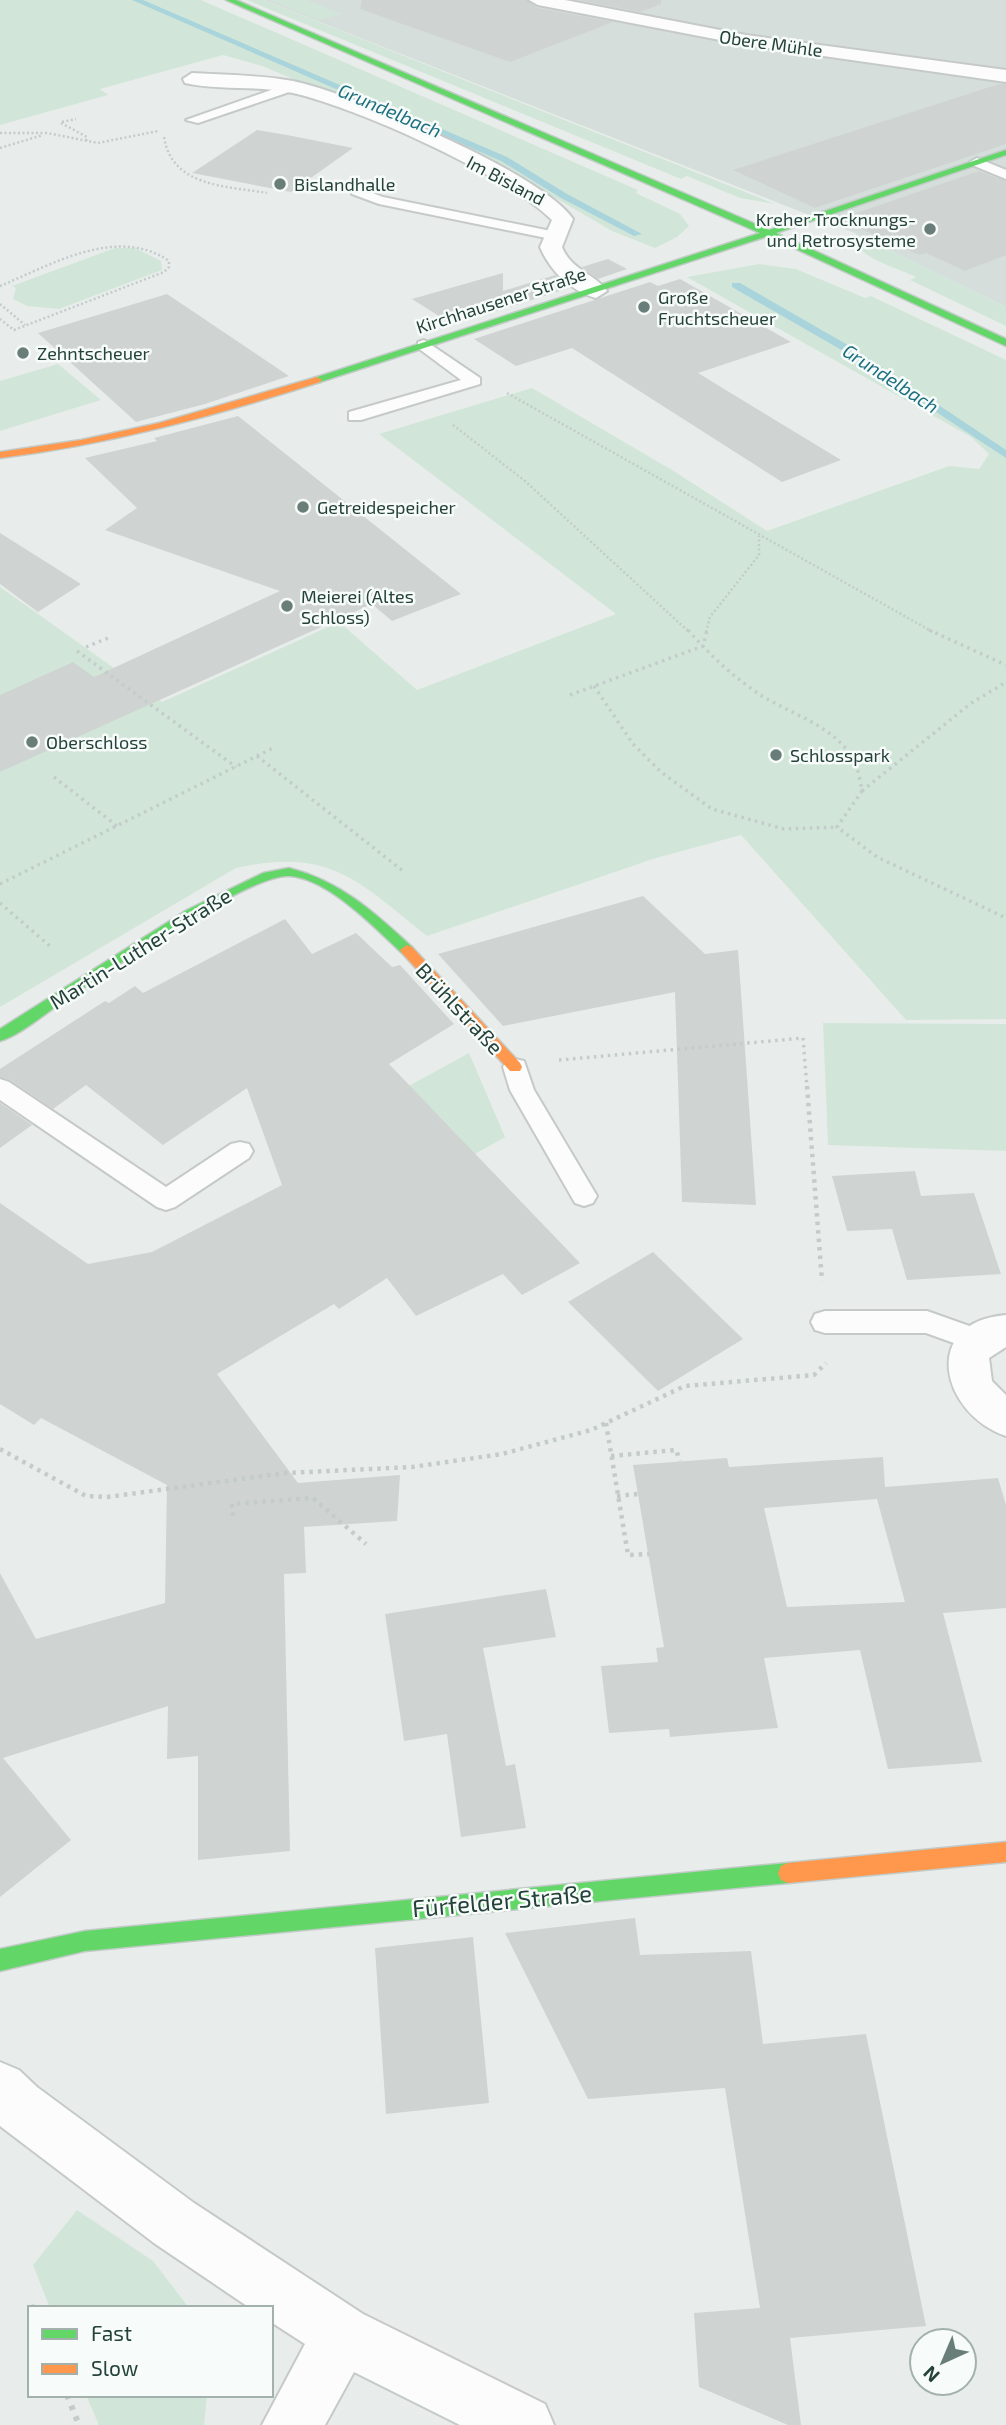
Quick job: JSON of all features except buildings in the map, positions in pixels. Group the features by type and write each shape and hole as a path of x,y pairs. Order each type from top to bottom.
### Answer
{"street":[{"path":"230,0 770,234 1006,343"},
{"name":"Obere Mühle","path":"538,0 746,40 1006,76"},
{"name":"Im Bisland","path":"192,79 291,87 368,113 528,189 556,208 563,219 551,247 556,262 564,271 596,290"},
{"name":"Kirchhausener Straße","path":"0,455 37,452 121,436 224,410 770,234 1006,152"},
{"name":"Martin-Luther-Straße","path":"0,1036 217,898 247,883 284,871"},
{"name":"Brühlstraße","path":"284,871 310,876 333,886 367,914 421,966 515,1067"},
{"path":"992,1336 968,1353 968,1374 978,1397 1006,1419"},
{"name":"Fürfelder Straße","path":"0,1960 85,1941 1006,1852"},
{"path":"0,2090 174,2223 342,2335 524,2425"},
{"path":"292,2425 342,2335"}],"lane":[{"path":"193,120 291,87"},
{"path":"977,162 1006,175"},
{"path":"357,191 379,200 556,236"},
{"path":"355,416 474,381 424,345"},
{"name":"Brühlstraße","path":"515,1067 522,1090 584,1196"},
{"path":"0,1088 166,1200 240,1151"},
{"path":"825,1322 927,1322 992,1336"}],"path":[{"path":"76,118 61,123 87,137 86,141"},
{"path":"0,132 47,133 107,143 166,129 164,146 170,160 186,176 267,193"},
{"path":"0,148 47,133"},
{"path":"0,286 117,244 146,247 169,261 169,267 164,272 14,330 0,319"},
{"path":"0,304 26,325"},
{"path":"502,391 931,631 1006,666"},
{"path":"415,398 525,481 703,646 716,662 758,694 804,717 832,736 854,760 862,791"},
{"path":"703,646 710,617 759,555 759,536"},
{"path":"86,647 108,638"},
{"path":"570,695 703,646"},
{"path":"77,651 236,767"},
{"path":"836,827 862,791 970,704 1006,682"},
{"path":"594,686 633,744 661,772 712,809 784,829 836,827 858,846 898,870 980,902 1006,918"},
{"path":"0,884 273,748"},
{"path":"257,757 403,871"},
{"path":"54,776 117,826"},
{"path":"0,903 51,947"},
{"path":"0,1449 86,1496 107,1497 286,1473 412,1467 489,1456 592,1430 685,1386 814,1375 828,1359 803,1038 515,1067"},
{"path":"606,1423 628,1555 649,1554"},
{"path":"611,1456 676,1450 680,1461"},
{"path":"617,1496 638,1494"},
{"path":"233,1516 232,1504 313,1498 366,1544"},
{"path":"68,2397 79,2425"}],"shaded area":[{"path":"264,0 1006,0 1006,307 857,234"}],"green space":[{"path":"0,0 201,0 638,190 636,193 680,214 689,226 677,237 655,248 612,231 494,162 262,66 223,55 100,89 108,95 0,125"},
{"path":"247,0 264,0 775,204 740,198 687,176 681,179"},
{"path":"270,0 307,0 341,14 319,20"},
{"path":"857,234 1006,307 1006,326 910,280 916,277 872,258 852,239"},
{"path":"115,248 135,248 161,261 162,270 59,309 27,306 13,299 16,288 12,286"},
{"path":"759,264 796,269 865,298 871,296 1006,360 1006,1019 906,1020 741,835 656,858 427,936 361,885 320,866 296,862 236,868 0,1007 0,587 162,702 339,622 417,690 616,614 379,434 532,388 672,470 767,531 949,466 979,469 989,454 971,437 687,277"},
{"path":"58,364 101,400 0,431 0,381"},
{"path":"823,1023 1006,1024 1006,1151 828,1145"},
{"path":"469,1053 505,1137 475,1154 440,1117 420,1127 405,1088"},
{"path":"77,2210 153,2261 187,2306 49,2306 33,2265"},
{"path":"87,2397 207,2397 204,2425 99,2425"}],"waterway":[{"name":"Grundelbach","path":"136,0 504,159 564,196 637,234"},
{"name":"Grundelbach","path":"736,285 849,350 1006,455"}],"traffic: fast":[{"path":"230,0 770,234 1006,343"},
{"path":"317,380 716,251 1006,152"},
{"path":"0,1036 192,913 267,876 289,872 322,883 353,902 407,950"},
{"path":"0,1960 85,1941 788,1873"}],"traffic: slow":[{"path":"0,455 81,443 160,426 317,380"},
{"path":"407,950 515,1067"},
{"path":"788,1873 1006,1852"}],"place":[{"name":"Bislandhalle","path":"280,184"},
{"name":"Kreher Trocknungs- und Retrosysteme","path":"930,229"},
{"name":"Große Fruchtscheuer","path":"644,307"},
{"name":"Zehntscheuer","path":"23,353"},
{"name":"Getreidespeicher","path":"303,507"},
{"name":"Meierei (Altes Schloss)","path":"287,606"},
{"name":"Oberschloss","path":"32,742"},
{"name":"Schlosspark","path":"776,755"}]}
